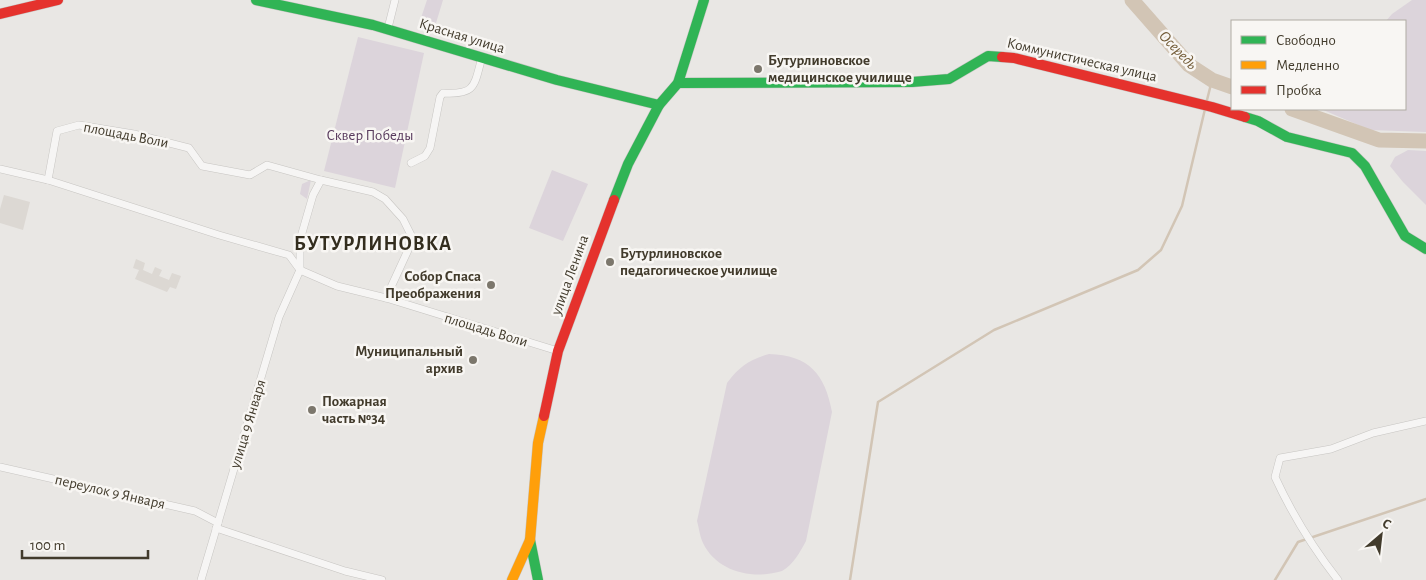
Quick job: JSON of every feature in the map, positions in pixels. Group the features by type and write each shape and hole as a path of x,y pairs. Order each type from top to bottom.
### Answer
{"main road":[{"path":"0,14 58,0"},
{"name":"Красная улица","path":"256,0 388,28 482,58 659,105"},
{"name":"улица Ленина","path":"538,580 530,540 538,443 558,351 588,265 628,164 659,105 678,83 704,0"},
{"name":"Коммунистическая улица","path":"678,83 912,82 950,79 988,56 1014,58 1212,106 1258,121 1287,137 1352,154 1365,166 1404,236 1426,248"},
{"path":"512,580 530,540"}],"street":[{"path":"388,28 395,0"},
{"path":"411,164 425,156 430,148 440,97 443,93 462,94 471,90 482,58"},
{"name":"площадь Воли","path":"386,298 409,248 411,235 403,219 385,199 374,192 267,165 250,175 202,166 189,148 134,134 79,125 57,131 48,180 289,256 300,270 337,286 386,298 558,351"},
{"path":"0,169 48,180"},
{"path":"300,270 300,240 313,195 321,180"},
{"name":"улица 9 Января","path":"201,580 279,317 300,270"},
{"path":"1338,580 1316,550 1287,504 1274,478 1280,458 1331,449 1373,433 1426,421"},
{"name":"переулок 9 Января","path":"0,467 195,511 217,525 345,571 382,580"}],"shaded area":[{"path":"4,195 30,202 23,230 0,223 0,209"},
{"path":"136,259 145,263 143,270 152,274 155,267 162,270 159,276 169,280 172,273 181,276 176,289 170,287 167,292 135,279 139,270 133,268"}],"green space":[{"path":"427,0 443,0 436,23 421,18"},
{"path":"1412,0 1426,0 1426,132 1370,130 1323,110 1406,110 1406,20 1387,20"},
{"name":"Сквер Победы","path":"358,37 424,53 395,188 324,171"},
{"path":"1408,150 1426,151 1426,205 1390,166 1395,157"},
{"path":"552,170 588,184 563,241 529,228"},
{"path":"311,180 307,199 300,194 302,184"},
{"path":"769,354 795,358 813,369 825,387 832,412 806,541 793,561 782,571 771,574 748,574 727,567 709,553 702,541 697,521 727,383 745,364"}],"waterway":[{"name":"Осередь","path":"1132,0 1189,65 1212,80 1231,87"},
{"path":"1206,104 1212,80"},
{"path":"850,580 878,402 994,330 1138,270 1161,250 1182,206 1205,109"},
{"name":"Осередь","path":"1295,110 1379,140 1426,141"},
{"path":"1275,580 1298,542 1426,499"}],"traffic: fast":[{"path":"256,0 373,25 557,80 659,105"},
{"path":"614,200 628,164 659,105 678,83 704,0"},
{"path":"678,83 912,82 949,79 988,56 1002,57"},
{"path":"1245,117 1258,121 1287,137 1352,153 1365,166 1405,236 1426,249"},
{"path":"530,540 538,580"}],"traffic: slow":[{"path":"512,580 530,540 538,443 544,416"}],"traffic: jam":[{"path":"0,14 58,0"},
{"path":"1002,57 1014,58 1212,107 1245,117"},
{"path":"544,416 558,351 614,200"}],"place":[{"name":"Бутурлиновское медицинское училище","path":"758,69"},
{"name":"Бутурлиновское педагогическое училище","path":"610,262"},
{"name":"Собор Спаса Преображения","path":"491,285"},
{"name":"Муниципальный архив","path":"473,360"},
{"name":"Пожарная часть №34","path":"312,410"}],"district":[{"name":"БУТУРЛИНОВКА","path":"373,244"}]}
